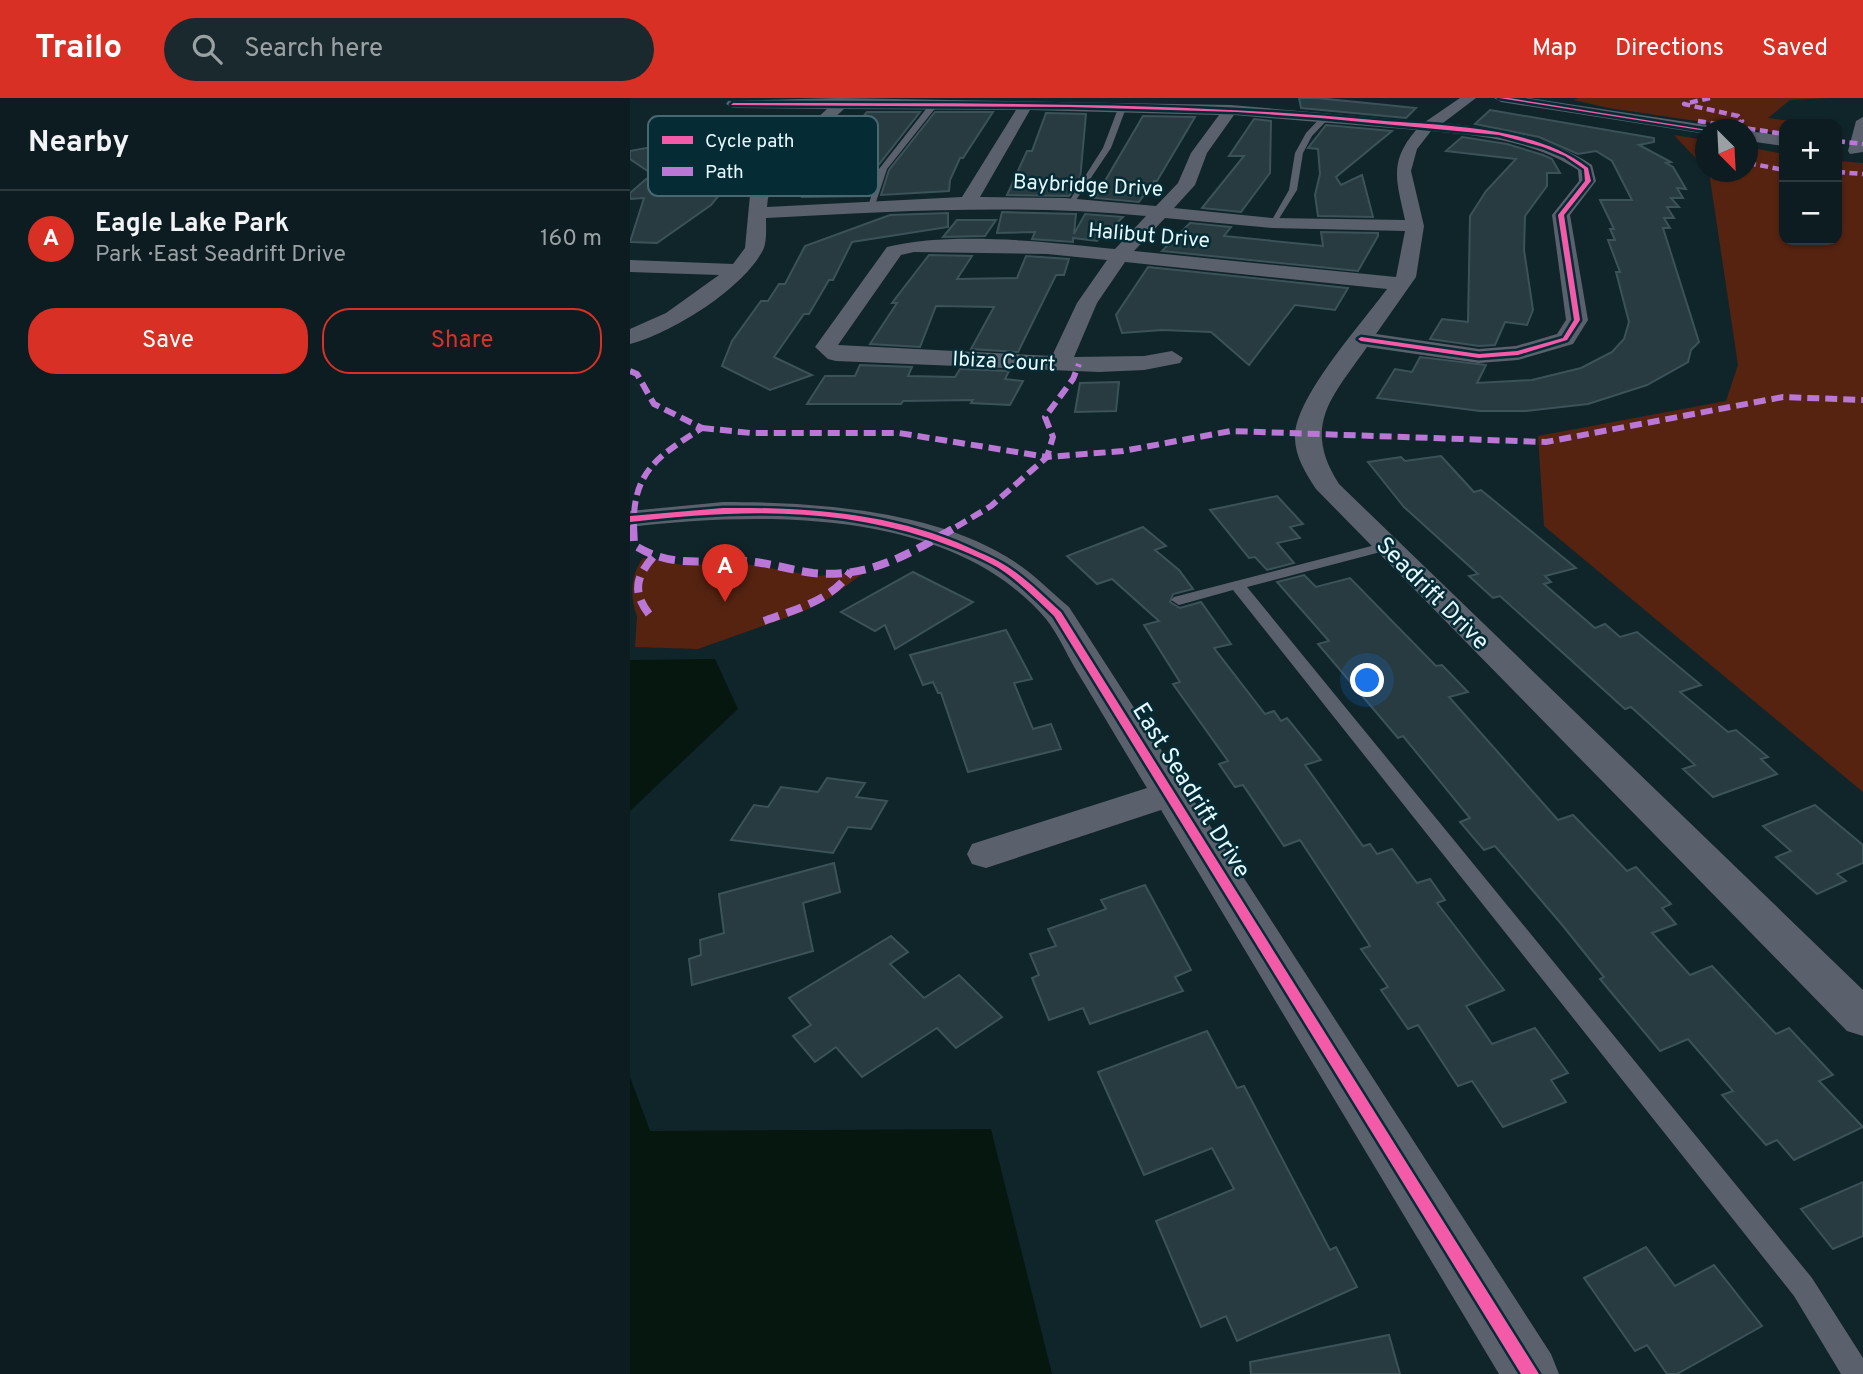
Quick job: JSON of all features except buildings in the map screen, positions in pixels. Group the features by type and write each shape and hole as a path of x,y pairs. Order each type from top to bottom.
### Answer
{"street":[{"name":"Seadrift Drive","path":"1469,98 1427,127 1409,148 1403,171 1415,226 1406,277 1315,402 1308,434 1312,463 1329,489 1863,1018"},
{"path":"1501,98 1695,128"},
{"path":"733,104 844,101 933,106 1231,109 1327,116 1536,142 1557,148 1586,168 1588,181 1561,215 1577,320 1565,339 1518,353 1479,356 1361,339"},
{"path":"828,116 844,101"},
{"path":"968,202 1026,106"},
{"path":"1060,364 1087,303 1120,255 1186,185 1199,153 1231,109"},
{"path":"1859,151 1863,121"},
{"path":"1758,137 1779,140"},
{"path":"630,337 674,318 739,270 755,248 759,196"},
{"name":"Baybridge Drive","path":"757,213 968,202 1069,204 1272,223 1415,226"},
{"name":"Halibut Drive","path":"836,354 826,347 894,251 914,246 956,244 1120,255 1401,284"},
{"path":"630,266 739,270"},
{"name":"Ibiza Court","path":"836,354 1060,364 1144,363 1172,358"},
{"name":"East Seadrift Drive","path":"630,519 719,510 810,513 879,521 935,537 998,564 1058,614 1531,1374"},
{"path":"986,854 1170,794"}],"lane":[{"path":"878,184 883,169 933,106"},
{"path":"1069,204 1096,166 1122,108"},
{"path":"1272,223 1293,190 1299,153 1309,135 1327,116"},
{"path":"871,205 874,196"},
{"path":"1179,600 1387,546"},
{"path":"1237,585 1803,1287 1857,1374"}],"shaded area":[{"path":"1830,98 1790,100 1768,118 1779,119 1779,133 1758,130 1758,119 1695,121 1573,100"},
{"path":"1674,135 1695,138 1695,157"},
{"path":"1758,149 1779,153 1779,245 1842,245 1842,161 1863,163 1863,792 1544,526 1538,436 1726,401 1738,365 1711,182 1758,182"},
{"path":"643,558 683,565 745,564 816,576 865,572 831,597 802,612 698,649 635,647 637,616 632,587"},
{"path":"715,659 738,709 630,811 630,660"},
{"path":"630,1077 650,1131 991,1129 1052,1374 630,1374"}],"marked path":[{"path":"1710,98 1684,104 1738,116 1740,119"},
{"path":"1758,130 1779,133"},
{"path":"1842,142 1863,144"},
{"path":"1758,165 1779,169"},
{"path":"1842,172 1863,174"},
{"path":"702,428 751,433 899,433 1047,457 1053,437 1045,417 1073,379 1079,364"},
{"path":"630,371 637,374 647,396 661,410 702,428 666,452 644,473 635,502 634,545 653,557 679,562 745,561 816,573 851,571 900,560 991,506 1047,457 1123,451 1231,431 1546,442 1783,397 1863,400"},
{"path":"649,614 639,599 637,586 638,579 653,557"},
{"path":"764,621 826,595 846,580 851,571"}],"cycle path":[{"path":"1501,98 1695,128"},
{"path":"733,104 1069,106 1320,116 1499,134 1545,146 1586,168 1588,181 1561,215 1577,320 1565,339 1518,353 1479,356 1361,339"},
{"path":"630,519 770,510 864,519 909,529 954,544 996,563 1020,580 1058,614 1531,1374"}],"place":[{"name":"Eagle Lake Park","path":"725,602"}]}
